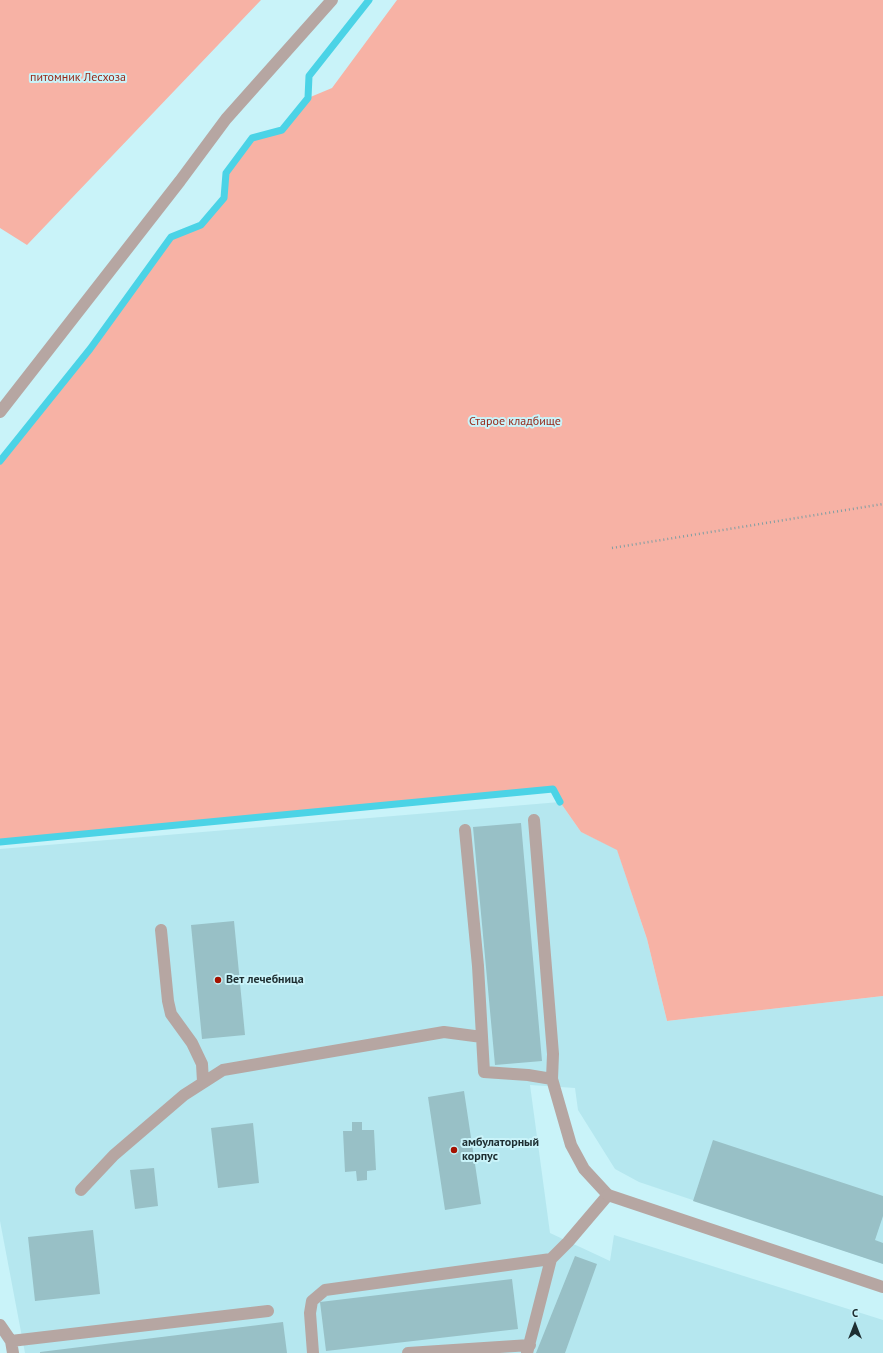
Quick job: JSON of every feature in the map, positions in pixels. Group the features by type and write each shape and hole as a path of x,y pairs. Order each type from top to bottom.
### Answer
{"street":[{"path":"0,412 180,181 226,119 332,0"},
{"path":"534,820 553,1054 552,1079 571,1145 584,1169 608,1195 883,1287"},
{"path":"465,830 478,966 484,1072 528,1074 552,1079"},
{"path":"161,930 168,1002 171,1014 192,1043 202,1064 203,1082"},
{"path":"81,1190 114,1155 184,1095 223,1070 244,1065 444,1032 482,1037"},
{"path":"408,1353 529,1349 550,1259 568,1242 608,1195"},
{"path":"313,1353 310,1313 312,1301 325,1290 550,1259"},
{"path":"11,1341 268,1311"},
{"path":"0,1325 11,1341 14,1353"}],"path":[{"path":"612,548 883,504"}],"shaded area":[{"path":"560,802 581,832 617,849 647,939 667,1021 883,996 883,1264 639,1182 615,1169 578,1110 575,1088 530,1085 550,1233 610,1261 614,1235 883,1320 883,1353 25,1353 0,1221 0,849"}],"green space":[{"name":"питомник Лесхоза","path":"0,0 261,0 27,245 0,228"},
{"name":"Старое кладбище","path":"397,0 883,0 883,996 667,1021 647,939 617,850 581,832 560,802 553,789 0,842 0,461 90,349 171,237 201,225 224,198 226,173 252,138 282,130 308,98 332,88"}],"building":[{"path":"521,823 542,1061 495,1065 473,827"},
{"name":"Вет лечебница","path":"234,921 245,1035 202,1039 191,925"},
{"name":"амбулаторный корпус","path":"464,1091 481,1204 445,1210 428,1097"},
{"path":"352,1122 362,1122 362,1130 374,1130 376,1170 367,1171 367,1180 357,1181 356,1171 345,1172 343,1131 352,1131"},
{"path":"253,1123 259,1183 218,1188 211,1128"},
{"path":"713,1140 883,1196 883,1216 875,1240 883,1243 883,1264 693,1201"},
{"path":"154,1168 158,1206 135,1209 130,1170"},
{"path":"93,1230 100,1294 35,1301 28,1237"},
{"path":"575,1256 597,1264 565,1353 536,1353"},
{"path":"512,1279 518,1329 326,1351 320,1302"},
{"path":"283,1322 287,1353 40,1353 40,1352"}],"waterway":[{"path":"0,461 90,349 171,237 201,225 224,198 226,173 252,138 282,130 308,98 309,76 369,0"},
{"path":"0,842 553,789 560,802"}],"place":[{"name":"Вет лечебница","path":"218,980"},
{"name":"амбулаторный корпус","path":"454,1150"}]}
